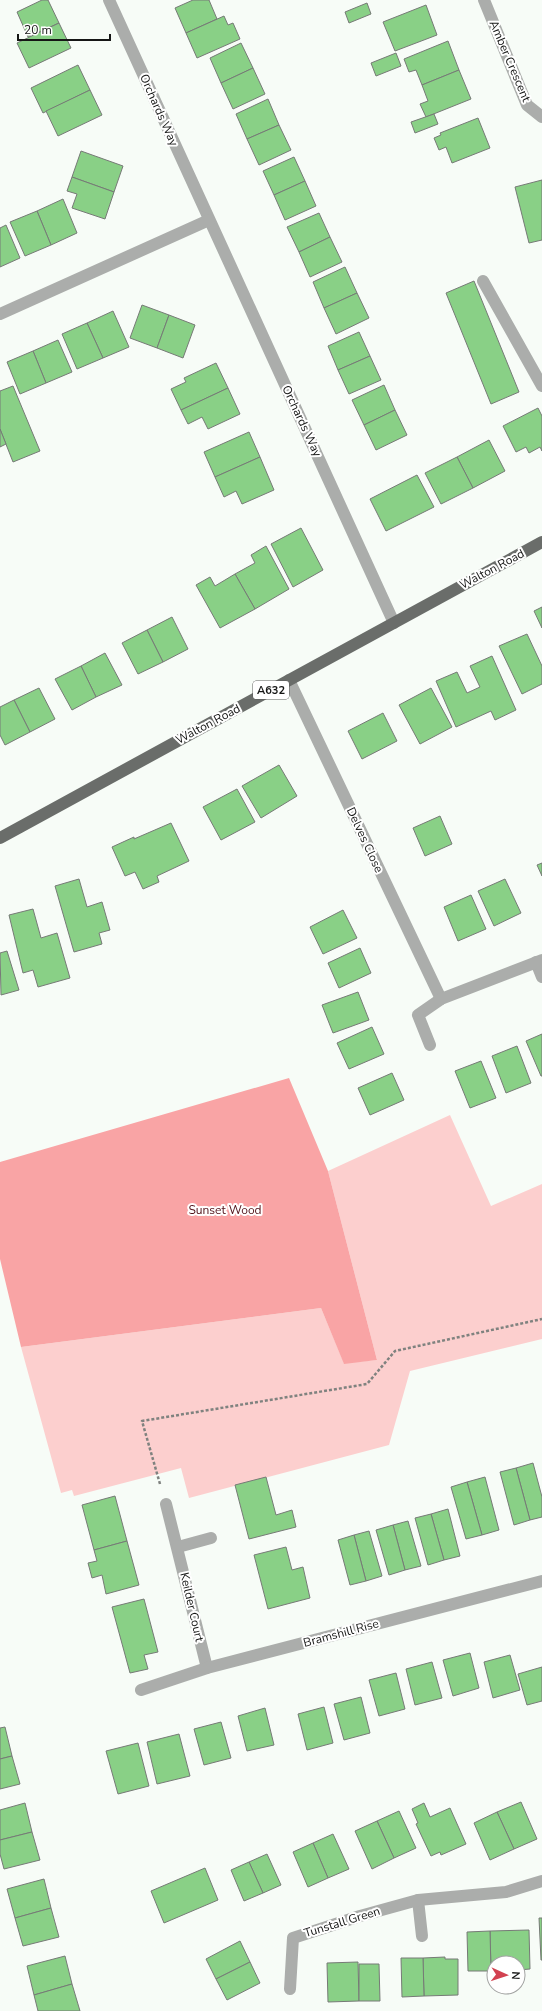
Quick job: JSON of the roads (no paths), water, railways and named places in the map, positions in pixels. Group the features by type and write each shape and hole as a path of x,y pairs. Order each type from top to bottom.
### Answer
{"main road":[{"name":"Walton Road","path":"0,838 542,542"}],"street":[{"name":"Orchards Way","path":"109,0 394,623"},
{"name":"Amber Crescent","path":"484,0 527,105 542,117"},
{"path":"0,314 209,220"},
{"path":"483,281 542,386"},
{"name":"Delves Close","path":"289,680 441,999"},
{"path":"430,1045 418,1015 441,999 539,961 542,977"},
{"name":"Keilder Court","path":"166,1504 178,1547 207,1668"},
{"path":"178,1547 210,1538"},
{"name":"Bramshill Rise","path":"141,1690 207,1668 542,1581"},
{"name":"Tunstall Green","path":"290,1989 293,1938 360,1916 418,1900 506,1892 542,1881"},
{"path":"418,1900 422,1936"}],"park label":[{"name":"Sunset Wood","path":"225,1210"}]}
